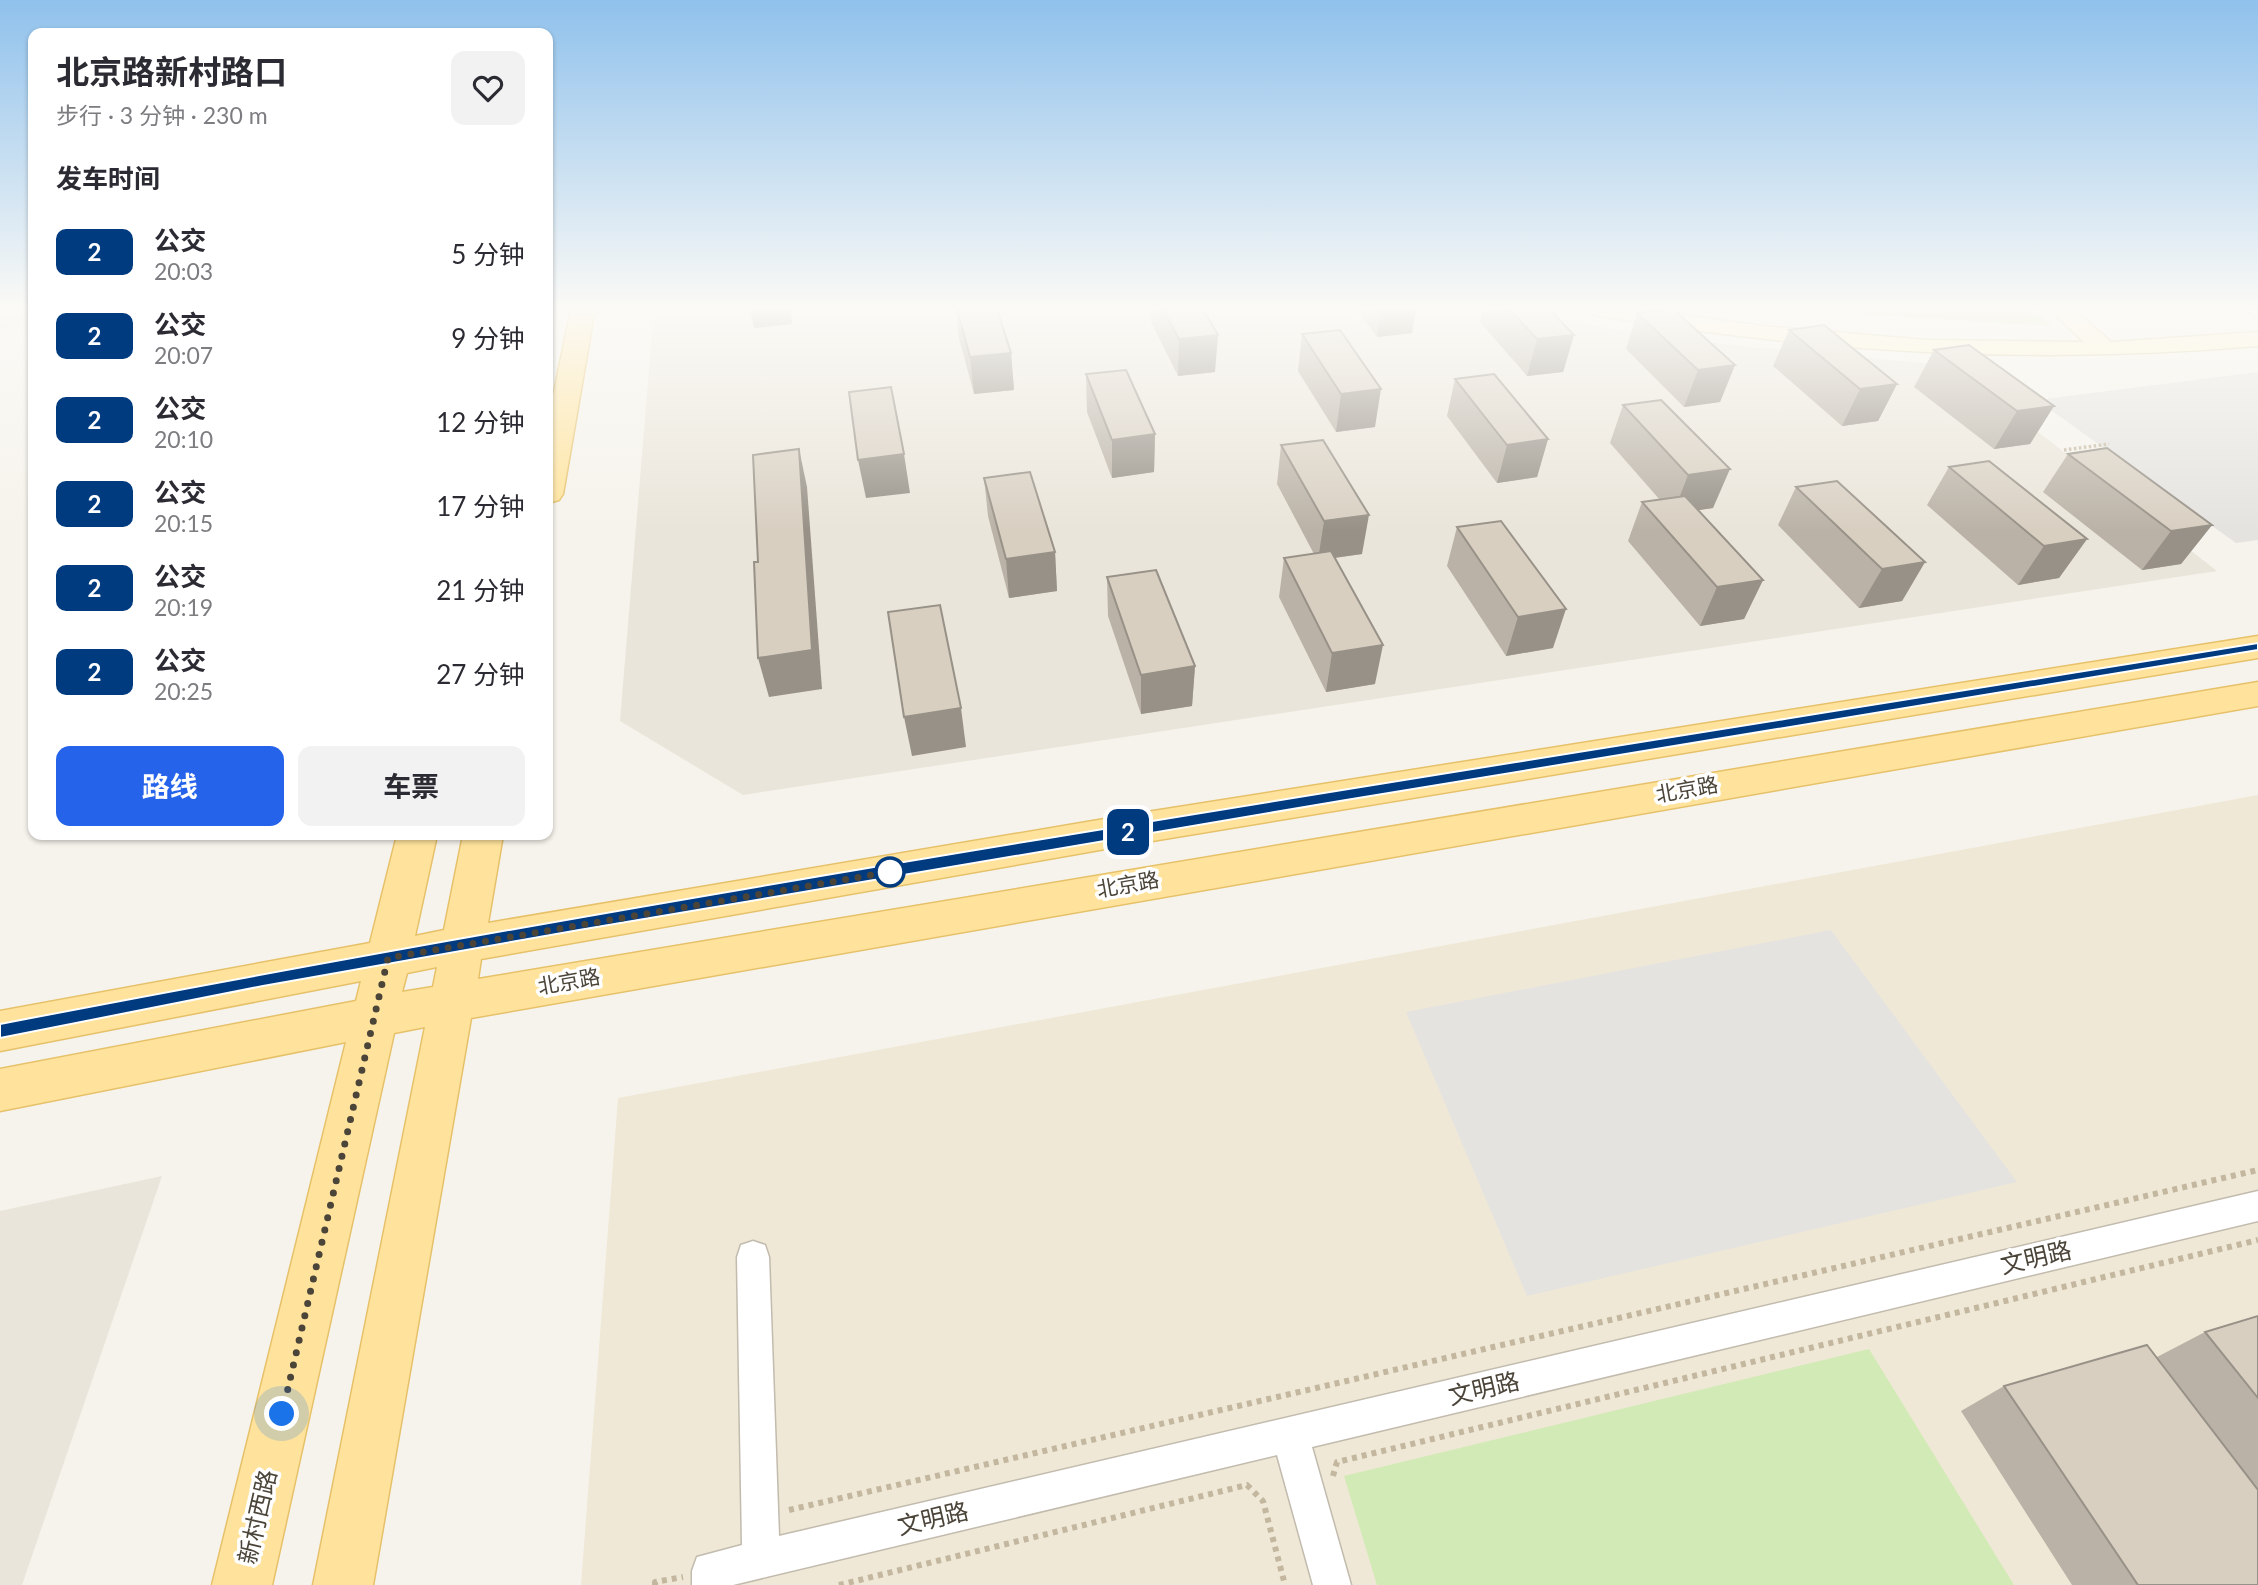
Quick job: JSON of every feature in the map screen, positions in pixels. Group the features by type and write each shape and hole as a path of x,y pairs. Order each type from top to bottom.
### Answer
{"main road":[{"path":"553,468 569,383"},
{"path":"0,1031 462,944 1346,795 2258,647"},
{"name":"北京路","path":"0,1090 451,1003 1353,846 2258,694"},
{"name":"新村西路","path":"242,1585 416,840"},
{"path":"344,1585 482,840"}],"street":[{"name":"文明路","path":"711,1578 761,1559 2258,1206"},
{"path":"753,1257 761,1559"},
{"path":"1290,1435 1332,1585"}],"path":[{"path":"2064,450 2109,444"},
{"path":"760,1517 2258,1170"},
{"path":"1331,1482 1337,1462 2258,1240"},
{"path":"839,1585 1247,1485 1263,1501 1285,1585"}],"shaded area":[{"path":"648,383 1975,383 2217,571 743,795 620,721"},
{"path":"2171,383 2258,383 2258,540 2236,543 2037,400"},
{"path":"2258,795 2258,1585 581,1585 618,1098"},
{"path":"1831,930 2017,1182 1527,1296 1406,1012"},
{"path":"162,1176 22,1585 0,1585 0,1211"}],"green space":[{"path":"1869,1349 2014,1585 1377,1585 1344,1476"}],"building":[{"path":"1090,383 1132,383 1155,434 1112,440"},
{"path":"1334,383 1377,383 1381,389 1341,394"},
{"path":"1458,383 1501,383 1548,439 1507,445"},
{"path":"1853,383 1897,384 1860,389"},
{"path":"1979,383 2022,383 2054,406 2017,411"},
{"path":"891,387 904,454 858,460 849,392"},
{"path":"1661,400 1730,469 1688,475 1623,405"},
{"path":"1323,440 1369,515 1324,521 1281,445"},
{"path":"2107,448 2212,525 2171,531 2068,454"},
{"path":"799,449 812,650 758,658 754,562 758,562 753,455"},
{"path":"1989,461 2087,539 2044,546 1949,467"},
{"path":"1030,472 1055,552 1006,559 984,478"},
{"path":"1837,481 1925,562 1882,569 1796,487"},
{"path":"1685,496 1763,580 1717,587 1642,502"},
{"path":"1501,521 1566,609 1518,617 1457,527"},
{"path":"1331,551 1383,645 1332,653 1284,558"},
{"path":"1156,570 1195,666 1141,675 1107,577"},
{"path":"940,605 961,708 904,717 888,612"},
{"path":"2258,1316 2258,1398 2205,1332"},
{"path":"2147,1345 2258,1490 2258,1585 2138,1585 2004,1386"}],"bus line":[{"name":"2","path":"0,1031 263,980 579,924 1346,795 2258,647"}],"route":[{"path":"282,1414 388,958 890,872"}]}
